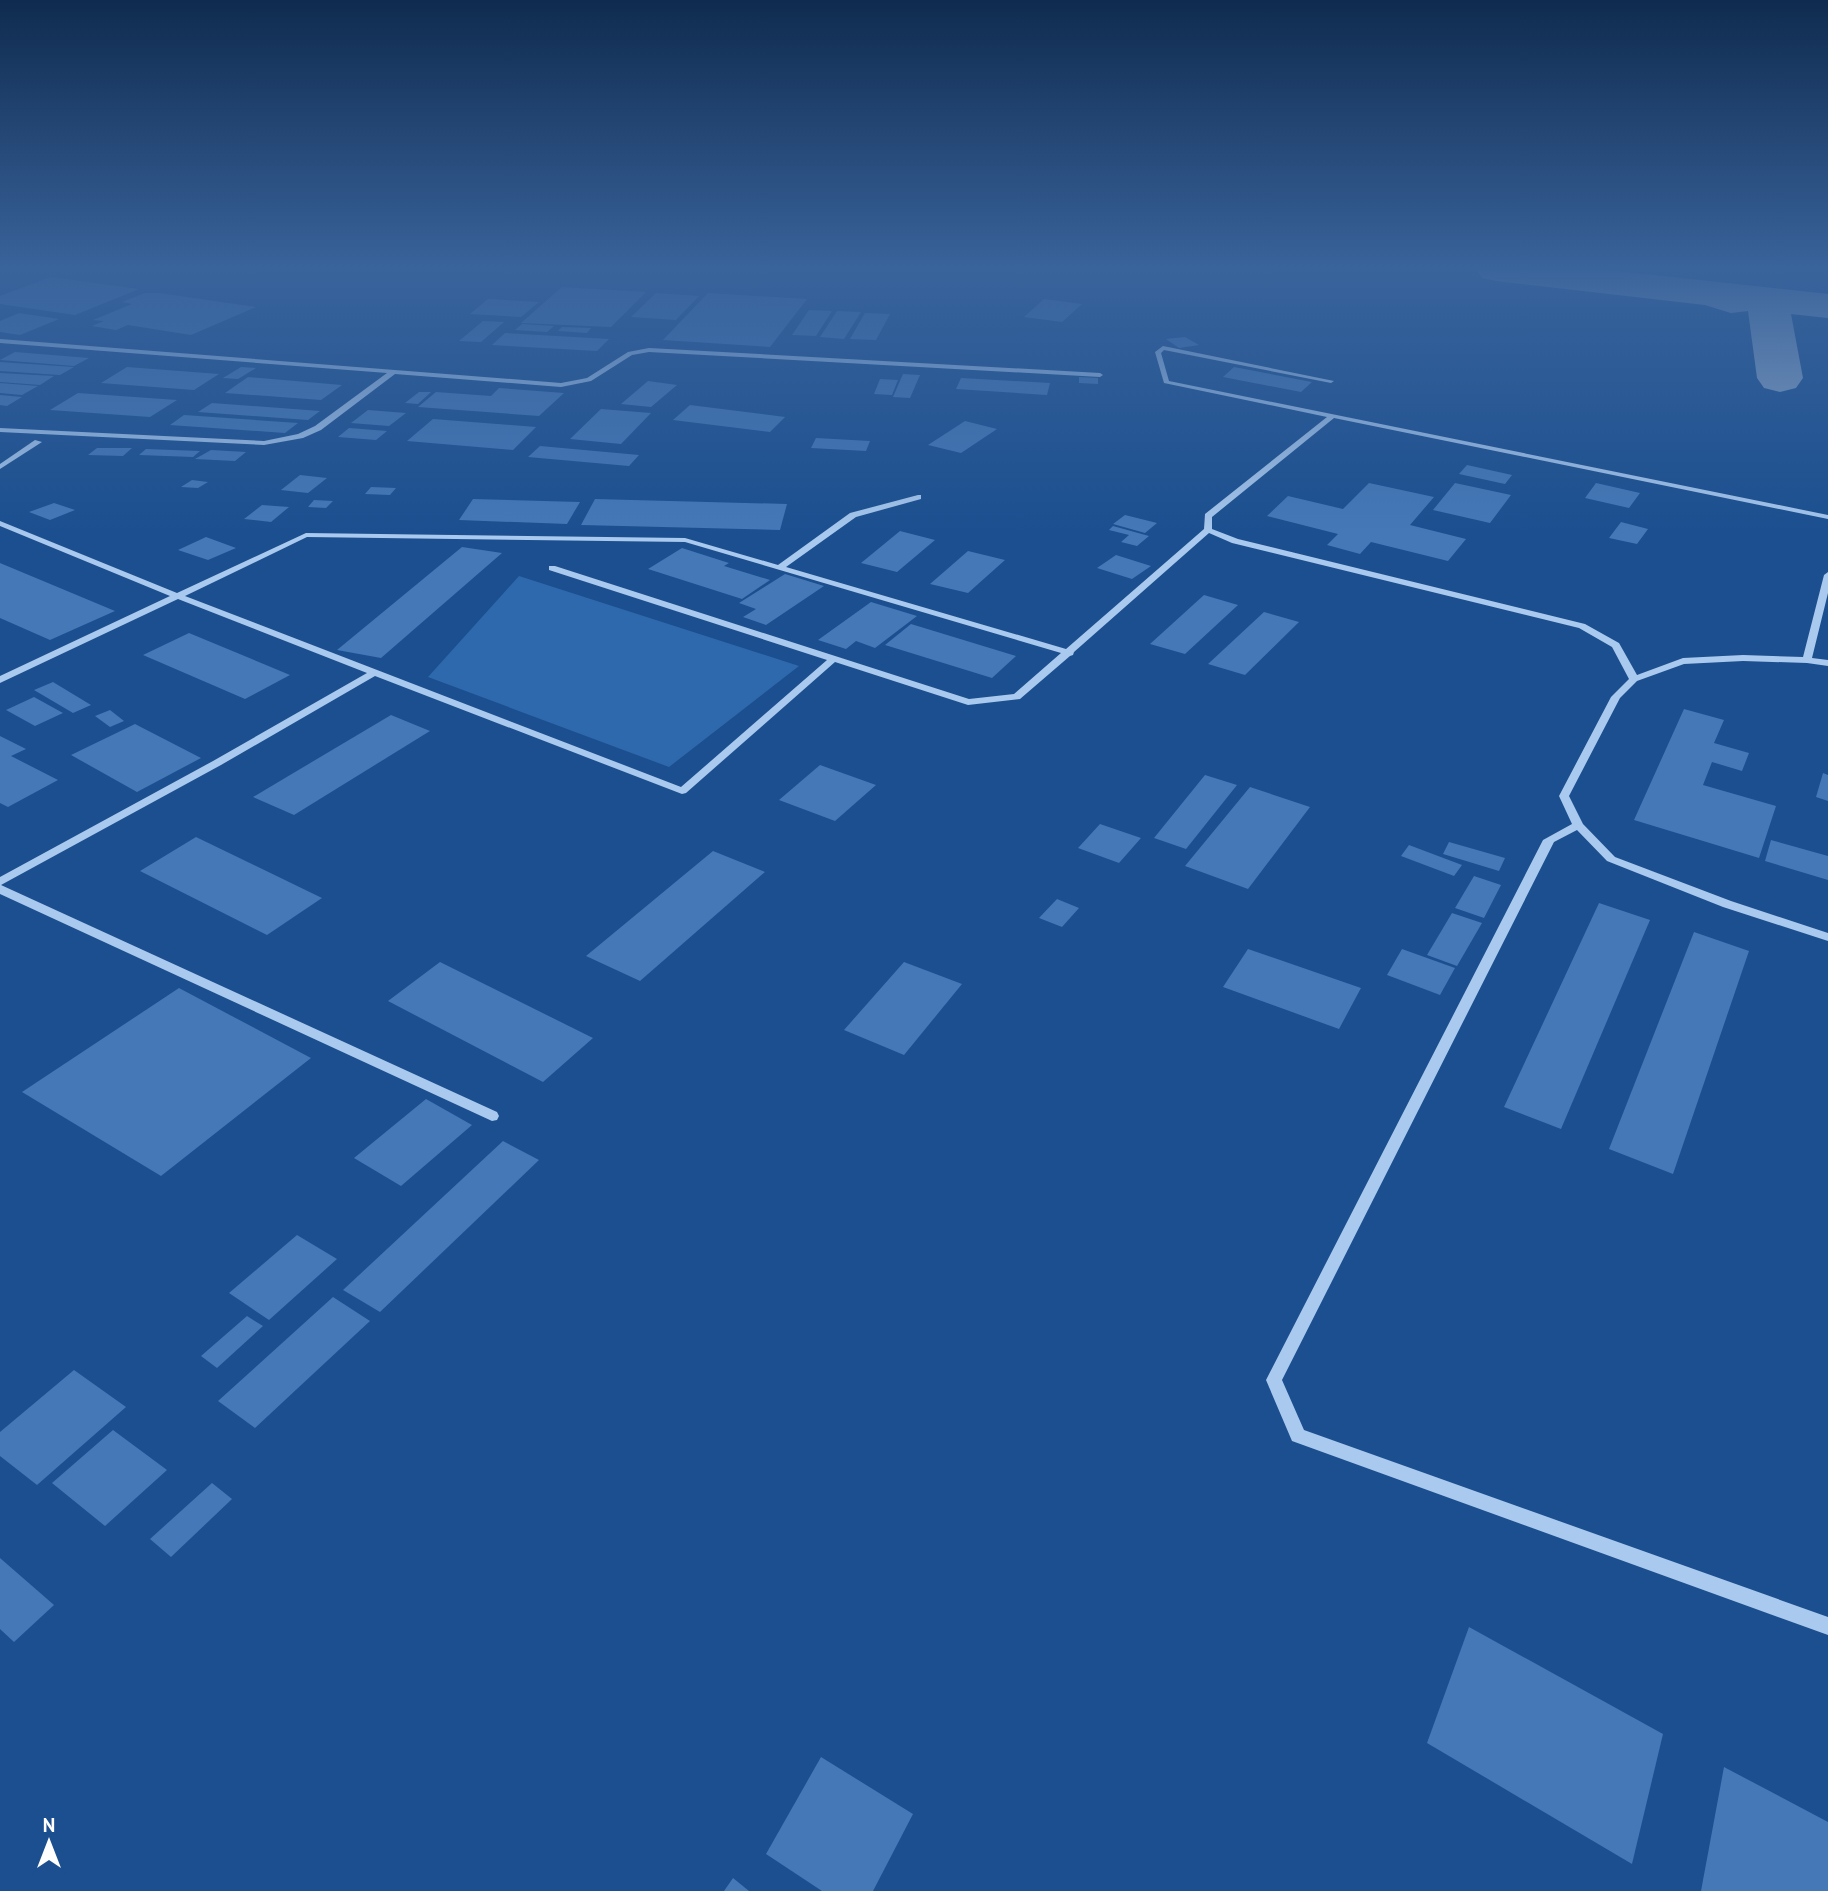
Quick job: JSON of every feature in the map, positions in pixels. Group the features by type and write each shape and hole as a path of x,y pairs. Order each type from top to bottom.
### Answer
{"lane":[{"path":"211,358 568,385 597,376 622,358"},
{"path":"804,358 1100,375"},
{"path":"1160,358 1166,382 1828,517"},
{"path":"1215,358 1331,381"},
{"path":"0,430 264,443 300,436 318,428 392,373"},
{"path":"552,568 968,702 1017,697 1208,530 1208,516 1333,416"},
{"path":"0,467 38,442"},
{"path":"779,568 853,515 918,497"},
{"path":"0,523 178,596 682,790 833,659"},
{"path":"1208,530 1234,541 1582,626 1616,645 1634,679"},
{"path":"0,680 306,535 685,540 1070,653"},
{"path":"1807,660 1828,575"},
{"path":"1828,663 1743,658 1683,661 1634,679 1616,697 1564,796 1578,825 1611,859 1727,904 1828,937"},
{"path":"0,882 217,763 375,672"},
{"path":"1578,825 1549,840 1274,1380 1298,1436 1828,1626"},
{"path":"0,889 492,1116"}],"shaded area":[{"path":"519,576 799,666 669,767 428,677"}],"building":[{"path":"3,358 89,358 74,366 0,360"},
{"path":"0,362 74,367 60,375 0,371"},
{"path":"127,367 219,374 194,390 101,383"},
{"path":"241,367 256,368 238,379 223,378"},
{"path":"1234,367 1312,382 1301,392 1223,377"},
{"path":"0,373 54,376 40,385 0,382"},
{"path":"903,374 920,375 910,398 893,397"},
{"path":"248,377 342,385 321,400 225,393"},
{"path":"1079,377 1098,378 1098,384 1079,383"},
{"path":"961,378 1050,383 1047,395 956,389"},
{"path":"880,379 898,380 892,395 874,394"},
{"path":"648,381 677,385 651,407 621,404"},
{"path":"0,383 38,386 22,395 0,393"},
{"path":"499,388 564,393 539,416 418,407 436,392 491,396"},
{"path":"419,392 431,392 418,404 405,403"},
{"path":"78,393 177,400 150,417 50,410"},
{"path":"0,395 22,397 7,406 0,405"},
{"path":"212,403 320,411 308,420 198,412"},
{"path":"690,405 785,417 770,432 673,420"},
{"path":"601,409 651,413 621,444 570,439"},
{"path":"368,410 406,413 389,426 351,423"},
{"path":"184,415 298,423 285,433 170,425"},
{"path":"433,419 536,427 513,450 407,441"},
{"path":"965,421 997,429 961,453 928,445"},
{"path":"349,428 387,431 376,440 338,437"},
{"path":"816,438 870,441 866,451 811,448"},
{"path":"540,446 639,455 629,466 528,457"},
{"path":"97,448 132,448 123,456 88,455"},
{"path":"146,449 200,451 193,457 139,455"},
{"path":"211,450 246,452 235,461 195,459"},
{"path":"1467,465 1512,475 1505,484 1459,474"},
{"path":"300,475 327,478 308,493 281,490"},
{"path":"192,480 208,482 198,488 181,487"},
{"path":"1369,483 1434,497 1410,525 1466,539 1448,561 1371,542 1360,554 1327,545 1338,534 1267,516 1288,496 1343,509"},
{"path":"1455,483 1511,495 1490,523 1433,510"},
{"path":"1596,483 1640,493 1629,508 1585,498"},
{"path":"371,487 396,488 390,495 365,494"},
{"path":"473,499 580,502 567,524 459,520"},
{"path":"595,499 787,504 780,530 581,525"},
{"path":"314,500 333,501 326,508 308,507"},
{"path":"54,503 75,510 50,520 29,512"},
{"path":"262,505 289,507 271,522 244,519"},
{"path":"1125,515 1157,523 1145,533 1113,524"},
{"path":"1621,522 1648,529 1637,544 1609,538"},
{"path":"1113,526 1149,536 1137,546 1121,542 1129,535 1109,530"},
{"path":"900,531 935,540 897,572 861,563"},
{"path":"206,537 236,548 208,560 178,550"},
{"path":"462,547 502,553 381,658 337,650"},
{"path":"682,548 729,563 724,566 770,580 742,599 648,569"},
{"path":"968,551 1005,560 968,593 930,584"},
{"path":"1116,555 1151,566 1132,579 1097,568"},
{"path":"0,563 115,611 50,640 0,618"},
{"path":"785,574 824,586 766,625 743,617 756,609 739,603"},
{"path":"1204,595 1238,605 1185,654 1150,644"},
{"path":"871,602 917,616 875,648 856,641 846,649 818,640"},
{"path":"1264,612 1299,622 1245,675 1208,664"},
{"path":"911,624 1016,656 992,678 885,645"},
{"path":"189,633 290,675 245,699 143,655"},
{"path":"53,682 91,705 73,713 34,690"},
{"path":"34,697 63,713 35,726 6,710"},
{"path":"1684,709 1724,720 1714,743 1749,753 1742,771 1712,762 1703,785 1776,806 1759,858 1634,820"},
{"path":"110,710 124,721 110,727 95,716"},
{"path":"391,715 430,731 294,815 253,797"},
{"path":"135,724 201,758 137,792 71,755"},
{"path":"0,736 26,749 11,756 58,780 8,807 0,803"},
{"path":"820,765 876,785 835,821 779,800"},
{"path":"1823,773 1828,775 1828,801 1816,797"},
{"path":"1205,775 1237,785 1186,849 1154,838"},
{"path":"1250,787 1310,807 1248,889 1185,866"},
{"path":"1100,824 1141,838 1119,863 1078,848"},
{"path":"196,837 322,898 267,935 140,871"},
{"path":"1771,840 1828,856 1828,880 1765,861"},
{"path":"1449,842 1505,858 1499,871 1443,854"},
{"path":"1409,845 1462,865 1454,876 1401,856"},
{"path":"713,851 765,872 640,981 586,956"},
{"path":"1474,876 1501,885 1484,918 1455,908"},
{"path":"1057,899 1079,908 1062,927 1039,918"},
{"path":"1599,903 1650,920 1561,1129 1504,1107"},
{"path":"1452,913 1482,923 1457,966 1427,955"},
{"path":"1694,932 1749,951 1673,1174 1609,1149"},
{"path":"1248,949 1361,988 1339,1029 1223,987"},
{"path":"1402,949 1455,968 1440,995 1387,975"},
{"path":"440,962 593,1038 543,1082 388,1001"},
{"path":"904,962 962,984 904,1055 844,1030"},
{"path":"179,988 311,1058 161,1176 22,1092"},
{"path":"426,1099 472,1125 401,1186 354,1158"},
{"path":"503,1141 539,1160 380,1312 343,1290"},
{"path":"297,1235 337,1259 269,1320 229,1293"},
{"path":"333,1297 370,1321 255,1428 218,1401"},
{"path":"247,1316 263,1326 217,1368 201,1356"},
{"path":"74,1370 126,1407 37,1485 0,1456 0,1432"},
{"path":"113,1430 167,1470 105,1526 52,1483"},
{"path":"212,1483 232,1499 171,1557 150,1539"},
{"path":"0,1558 54,1605 14,1642 0,1629"},
{"path":"1469,1627 1663,1734 1632,1864 1427,1743"},
{"path":"821,1757 913,1814 873,1891 822,1891 766,1854"},
{"path":"1724,1767 1828,1822 1828,1891 1701,1891"},
{"path":"733,1878 749,1891 724,1891"}],"taxiway":[{"path":"1777,358 1780,378"}]}
